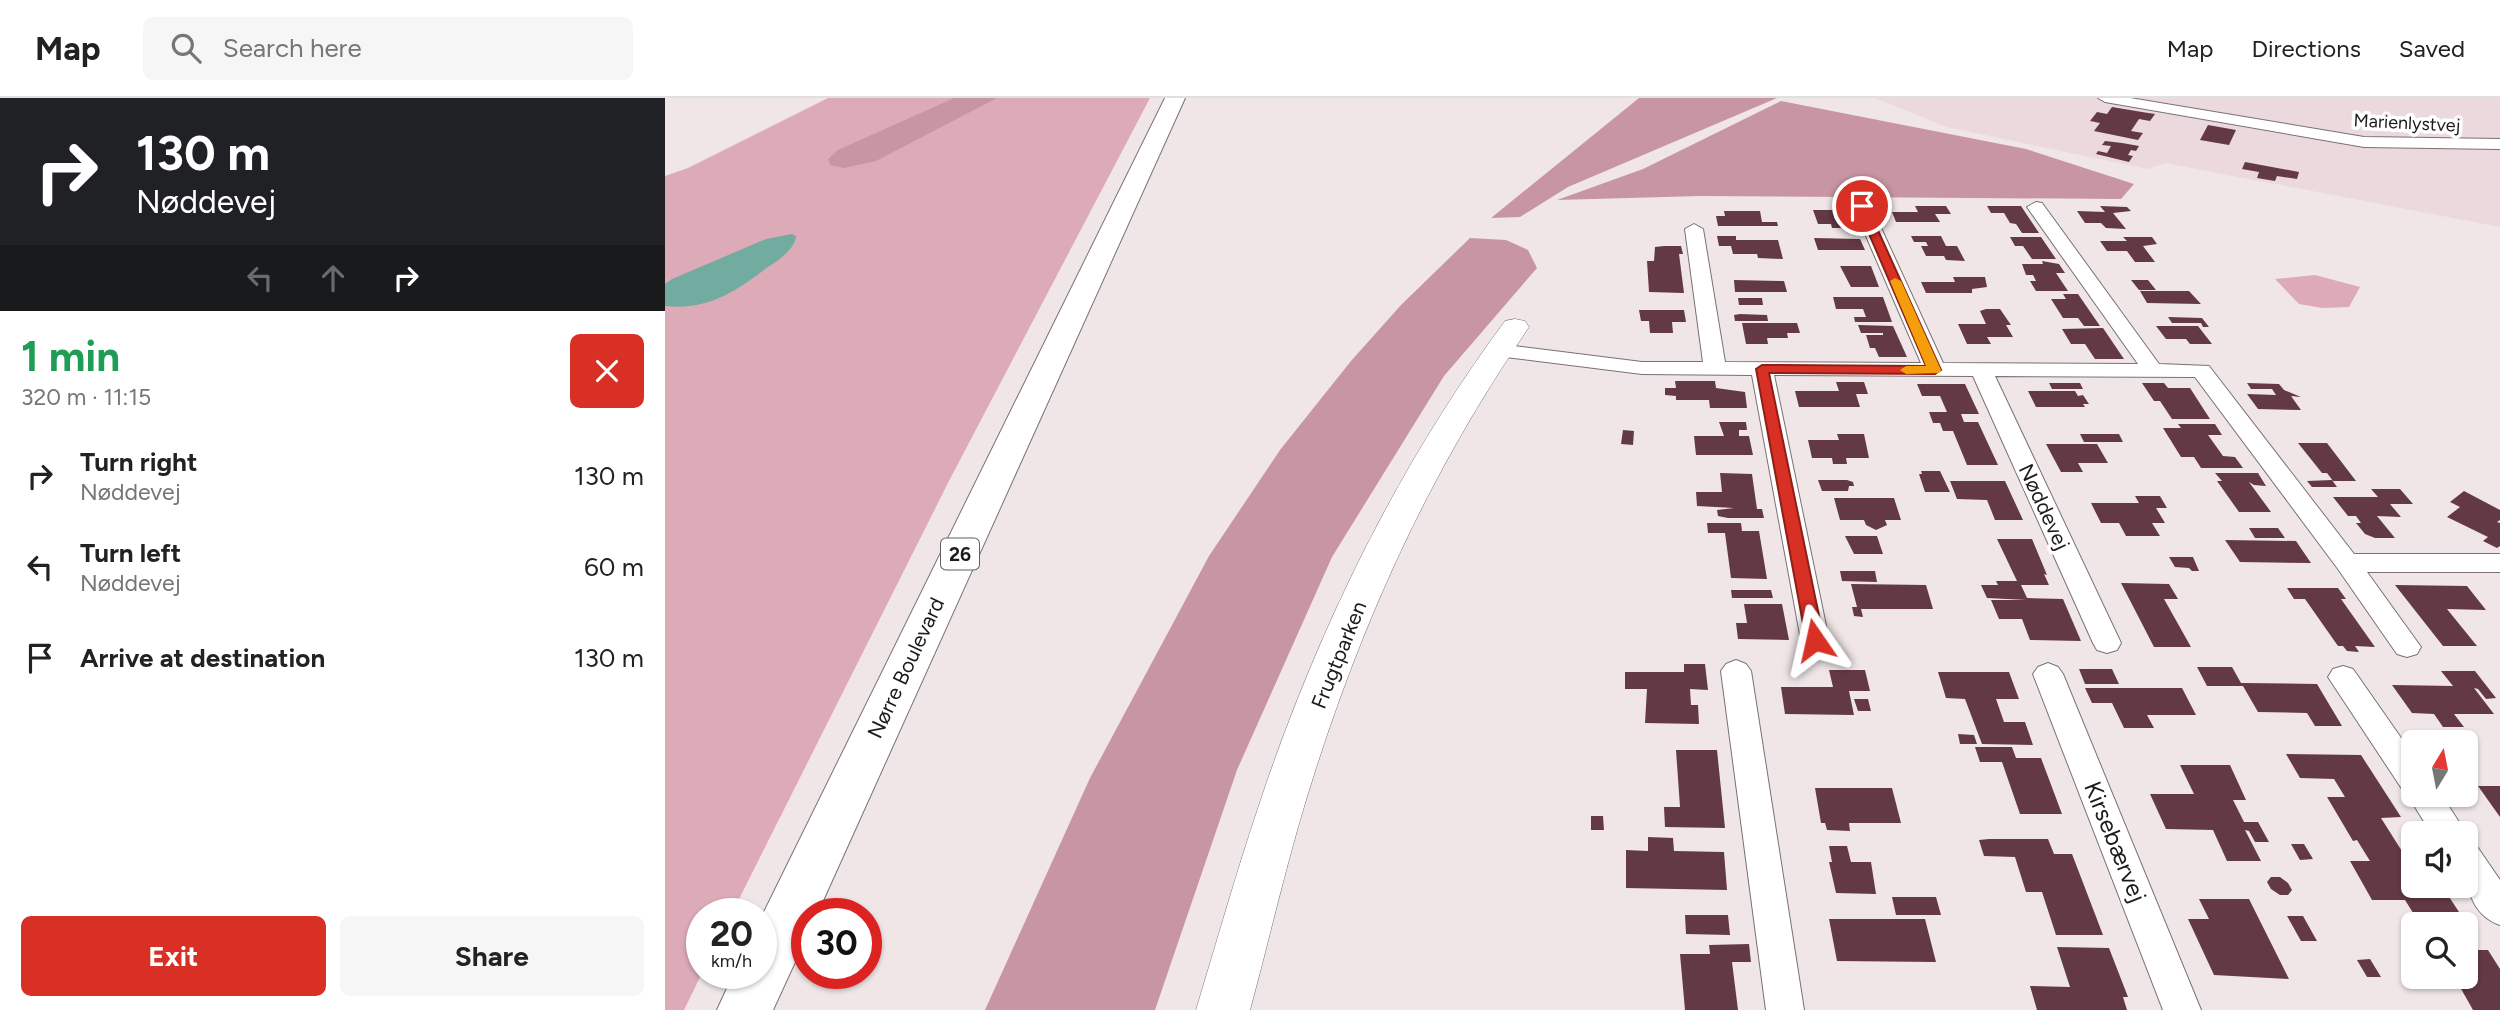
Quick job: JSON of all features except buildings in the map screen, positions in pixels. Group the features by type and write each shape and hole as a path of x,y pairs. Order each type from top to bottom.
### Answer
{"highway":[{"name":"Nørre Boulevard","path":"745,1010 1175,98"}],"street":[{"name":"Marienlystvej","path":"2105,98 2364,142 2500,144"},
{"path":"1862,206 1935,370"},
{"path":"2036,207 2153,371"},
{"path":"1693,229 1716,369"},
{"path":"1506,339 1584,363 1642,368 2201,371 2347,563 2407,647"},
{"name":"Frugtparken","path":"1223,1010 1293,772 1337,655 1394,523 1439,438 1506,339"},
{"path":"1762,369 1815,640"},
{"name":"Nøddevej","path":"1980,370 2107,643"},
{"path":"2347,563 2500,563"},
{"path":"1736,671 1785,1010"},
{"name":"Kirsebærvej","path":"2048,674 2182,1010"},
{"path":"2343,677 2401,762"},
{"path":"2478,876 2500,909"}],"shaded area":[{"path":"828,98 1150,98 950,479 740,898 686,898 686,989 694,989 684,1010 665,1010 665,176 688,168"},
{"path":"954,98 997,98 876,161 844,168 830,165 828,159 838,150"},
{"path":"1639,98 1777,98 1568,187 1520,217 1491,218"},
{"path":"1875,98 2500,98 2500,227 2165,163 2148,169 1946,127"},
{"path":"1781,101 2026,149 2134,184 2121,199 1700,196 1557,200 1643,169"},
{"path":"792,234 796,236 795,241 786,254 733,291 695,305 665,306 665,284 672,279 766,239"},
{"path":"1470,238 1506,240 1528,250 1537,268 1444,376 1332,557 1237,770 1155,1010 985,1010 1090,778 1209,556 1280,450 1351,361 1401,305"},
{"path":"2315,275 2360,287 2349,307 2322,308 2299,304 2275,279"}],"slow traffic":[{"path":"1895,281 1935,370 1906,370"}],"route":[{"path":"1815,640 1762,369 1935,370 1862,206"}]}
